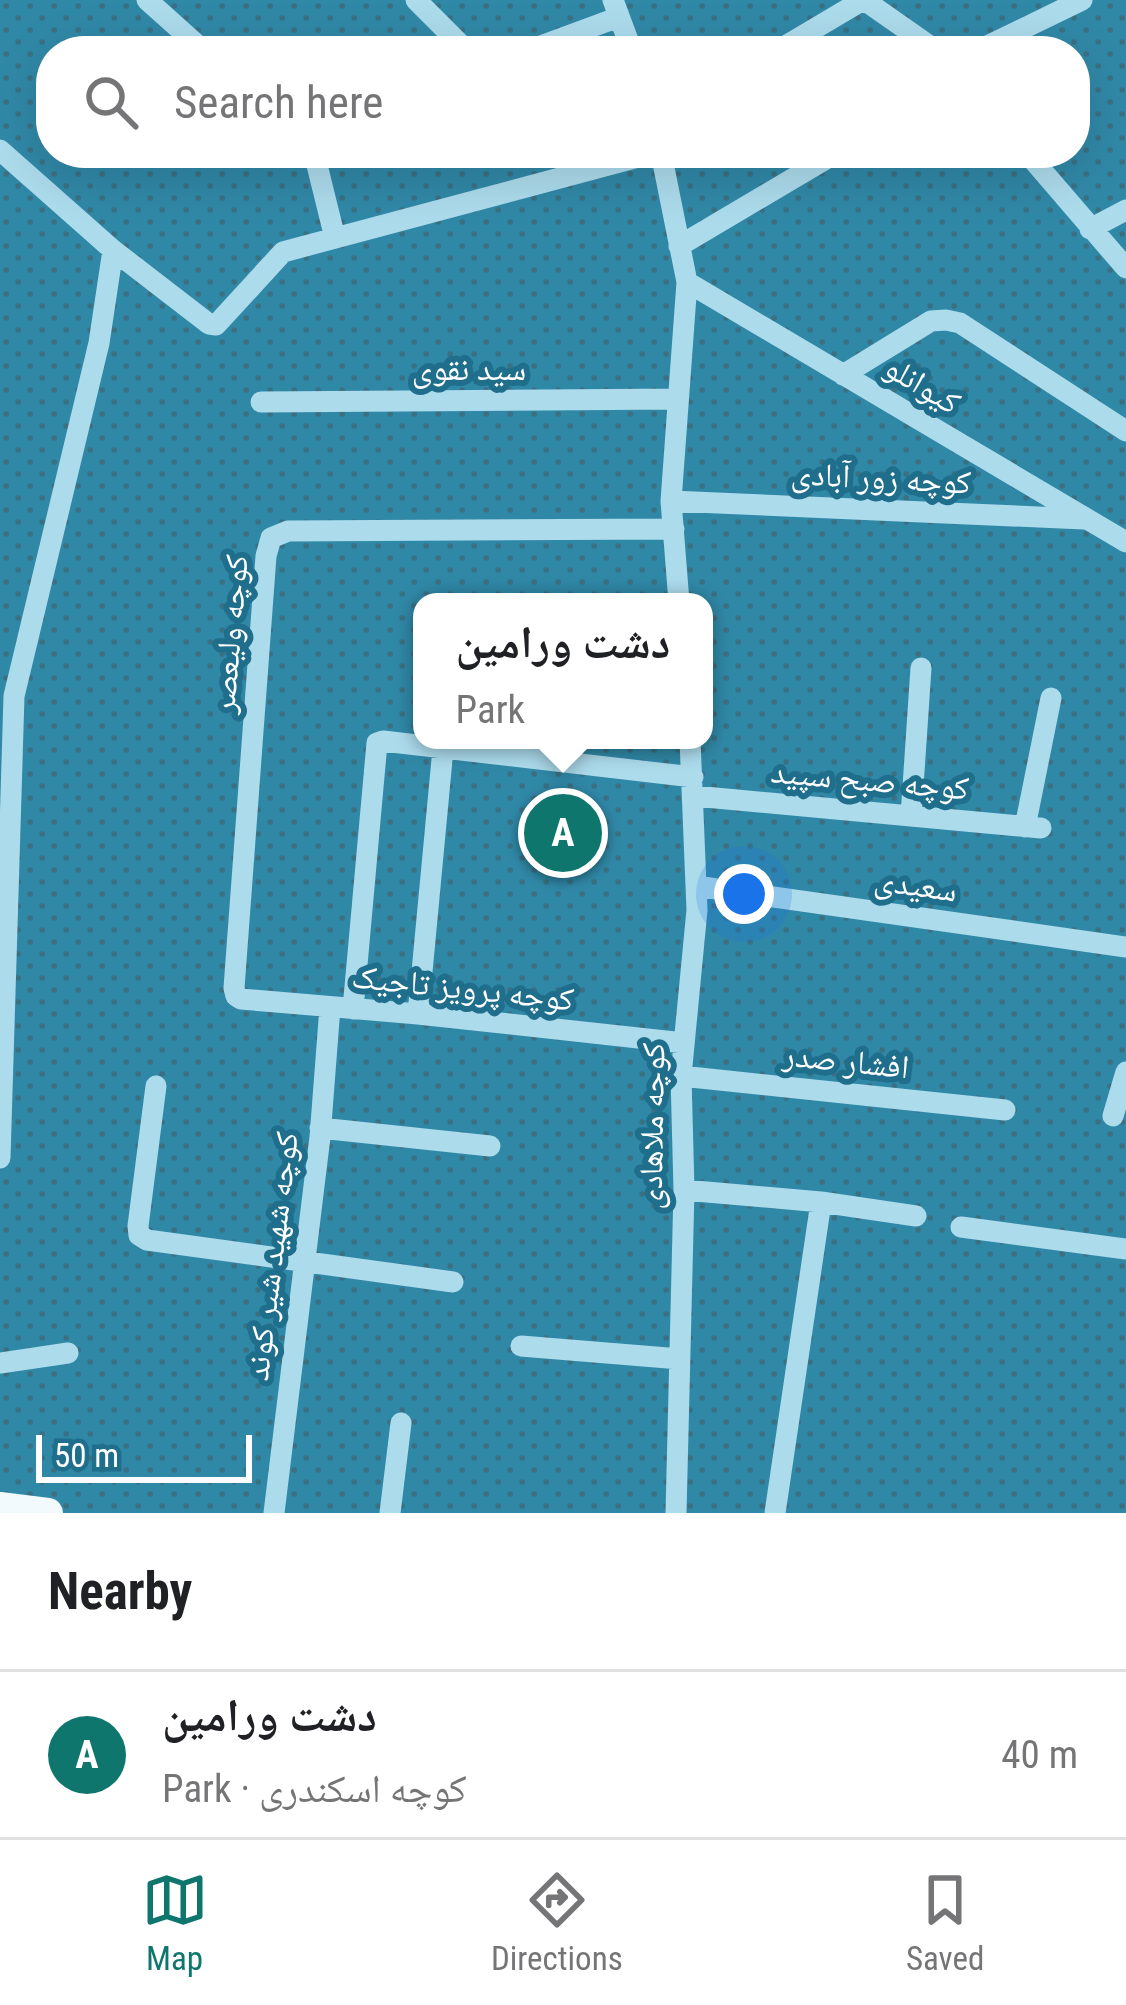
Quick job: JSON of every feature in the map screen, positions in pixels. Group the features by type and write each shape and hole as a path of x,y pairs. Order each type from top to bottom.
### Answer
{"main road":[{"path":"0,1508 48,1513"}],"street":[{"path":"147,0 187,36"},
{"path":"416,0 452,36"},
{"path":"803,36 864,0 916,36"},
{"path":"1008,36 1082,0"},
{"path":"559,36 616,9"},
{"path":"0,151 113,250 215,325 283,251 600,168"},
{"path":"318,168 335,238"},
{"path":"661,168 687,282 671,500 679,593"},
{"path":"680,246 811,168"},
{"path":"1040,168 1126,268"},
{"path":"1090,229 1126,210"},
{"path":"0,1158 14,696 98,343 113,250"},
{"name":"کیوانلو","path":"687,282 1126,542"},
{"path":"843,375 932,320 946,320 960,323 1126,431"},
{"name":"سید نقوی","path":"261,402 679,399"},
{"name":"کوچه زور آبادی","path":"671,500 1087,519"},
{"name":"کوچه ولیعصر","path":"236,996 266,556 271,538 288,531 674,529"},
{"path":"911,816 921,668"},
{"name":"کوچه صبح سپید","path":"443,749 911,816 1033,827 1052,698"},
{"name":"کوچه صبح سپید","path":"353,1009 376,743 413,745"},
{"path":"418,1014 443,749"},
{"name":"کوچه ملاهادی","path":"676,1513 681,1076 697,910 691,749"},
{"name":"سعیدی","path":"696,886 1126,947"},
{"name":"کوچه پرویز تاجیک","path":"236,996 684,1043"},
{"name":"کوچه شهید شیر کوند","path":"274,1513 320,1128 329,1007"},
{"path":"1114,1116 1126,1072"},
{"name":"افشار صدر","path":"681,1076 1005,1110"},
{"path":"156,1086 140,1235 147,1240 453,1282"},
{"path":"320,1128 490,1146"},
{"path":"683,1190 916,1216"},
{"path":"775,1513 821,1202"},
{"path":"961,1227 1126,1249"},
{"path":"521,1346 680,1359"},
{"path":"0,1363 68,1353"},
{"path":"390,1513 401,1423"}],"shaded area":[{"path":"0,0 1126,0 1126,1513 0,1513"}],"place":[{"name":"دشت ورامین","path":"563,833"}]}
